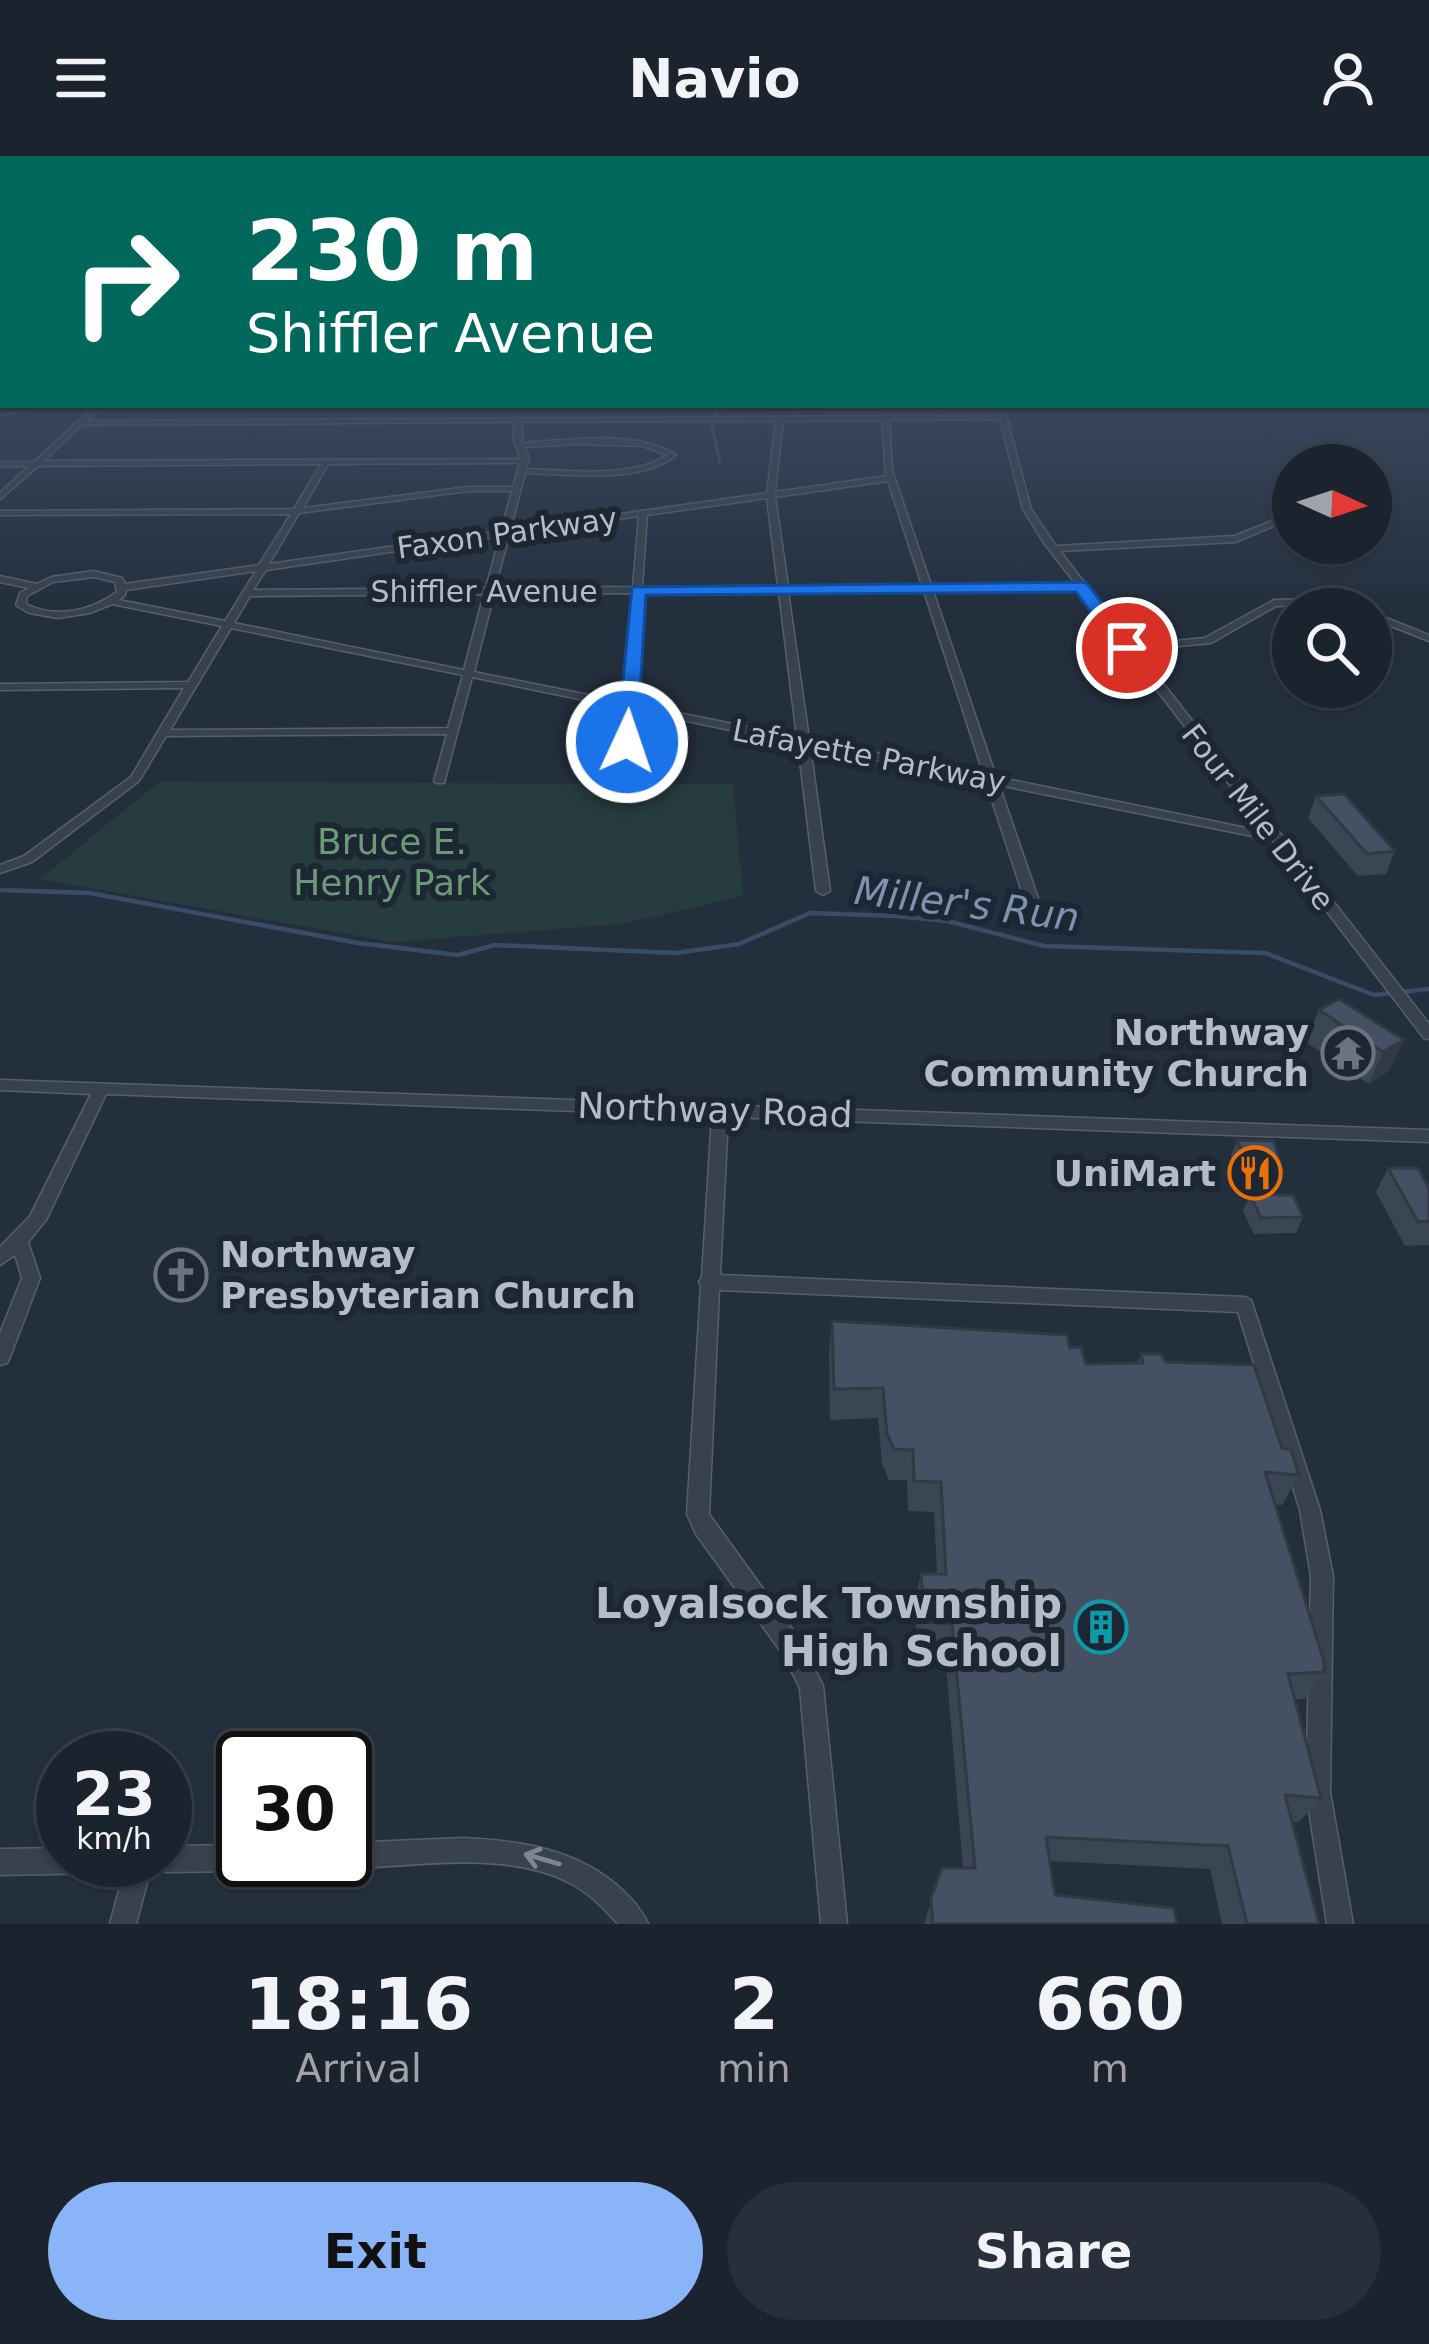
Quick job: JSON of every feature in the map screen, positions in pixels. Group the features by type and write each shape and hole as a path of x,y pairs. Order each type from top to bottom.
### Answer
{"street":[{"path":"0,497 61,441"},
{"path":"440,781 518,489 522,466 518,441"},
{"path":"777,441 771,496 823,892"},
{"path":"888,441 891,478 1035,910"},
{"name":"Four Mile Drive","path":"1010,441 1027,509 1053,549 1429,1034"},
{"path":"0,464 326,462 642,469 665,463 672,455 641,444 520,445"},
{"path":"1,869 28,859 135,779 326,462"},
{"name":"Faxon Parkway","path":"34,586 94,574 113,577 124,587 891,478"},
{"path":"0,513 296,511 468,489 518,489"},
{"path":"625,773 643,514"},
{"path":"1053,549 1235,539 1272,523"},
{"path":"0,579 34,586"},
{"path":"3,603 20,601 34,586"},
{"path":"20,601 29,611 53,614 111,601 124,587"},
{"name":"Shiffler Avenue","path":"248,593 1081,587"},
{"name":"Lafayette Parkway","path":"111,601 1274,837"},
{"path":"1127,648 1208,641 1272,604"},
{"path":"1392,623 1429,638"},
{"path":"0,687 193,686"},
{"path":"164,734 454,731"},
{"name":"Northway Road","path":"0,1084 1429,1136"},
{"path":"0,1258 37,1220 100,1089"},
{"path":"720,1110 698,1514 792,1648 811,1686 834,1924"},
{"path":"0,1358 31,1278 19,1241"},
{"path":"708,1282 1245,1305 1310,1510 1322,1576 1318,1792 1340,1924"},
{"path":"372,1855 486,1851 540,1857 600,1884 635,1924"},
{"path":"0,1862 36,1861"},
{"path":"123,1924 133,1887"}],"green space":[{"name":"Bruce E. Henry Park","path":"159,782 733,784 743,896 622,924 392,942 40,879"}],"building":[{"path":"1344,794 1395,851 1367,854 1316,796"},
{"path":"1339,999 1404,1040 1383,1052 1319,1010"},
{"path":"1237,1140 1274,1141 1283,1173 1251,1172"},
{"path":"1388,1168 1418,1168 1429,1188 1429,1221 1418,1222"},
{"path":"1250,1195 1293,1195 1303,1217 1261,1218"},
{"name":"Loyalsock Township High School","path":"832,1321 1067,1335 1070,1348 1081,1347 1086,1364 1143,1363 1141,1354 1161,1354 1166,1362 1254,1365 1282,1448 1291,1450 1299,1475 1265,1472 1324,1661 1324,1672 1288,1674 1321,1798 1285,1795 1319,1924 1247,1924 1228,1846 1046,1837 1055,1895 1174,1908 1177,1924 933,1924 931,1898 942,1868 975,1868 952,1624 925,1622 921,1574 946,1574 941,1482 914,1481 913,1450 894,1449 887,1434 883,1388 834,1389"}],"waterway":[{"path":"715,441 720,463"},
{"name":"Miller's Run","path":"0,890 90,893 358,943 458,955 495,945 676,953 739,944 810,913 896,916 947,921 1044,946 1265,953 1374,995 1429,989"}],"place":[{"name":"Northway Community Church","path":"1348,1053"},
{"name":"UniMart","path":"1255,1173"},
{"name":"Northway Presbyterian Church","path":"181,1275"},
{"name":"Loyalsock Township High School","path":"1101,1627"}],"route":[{"path":"627,742 638,590 1081,587 1127,648"}]}
